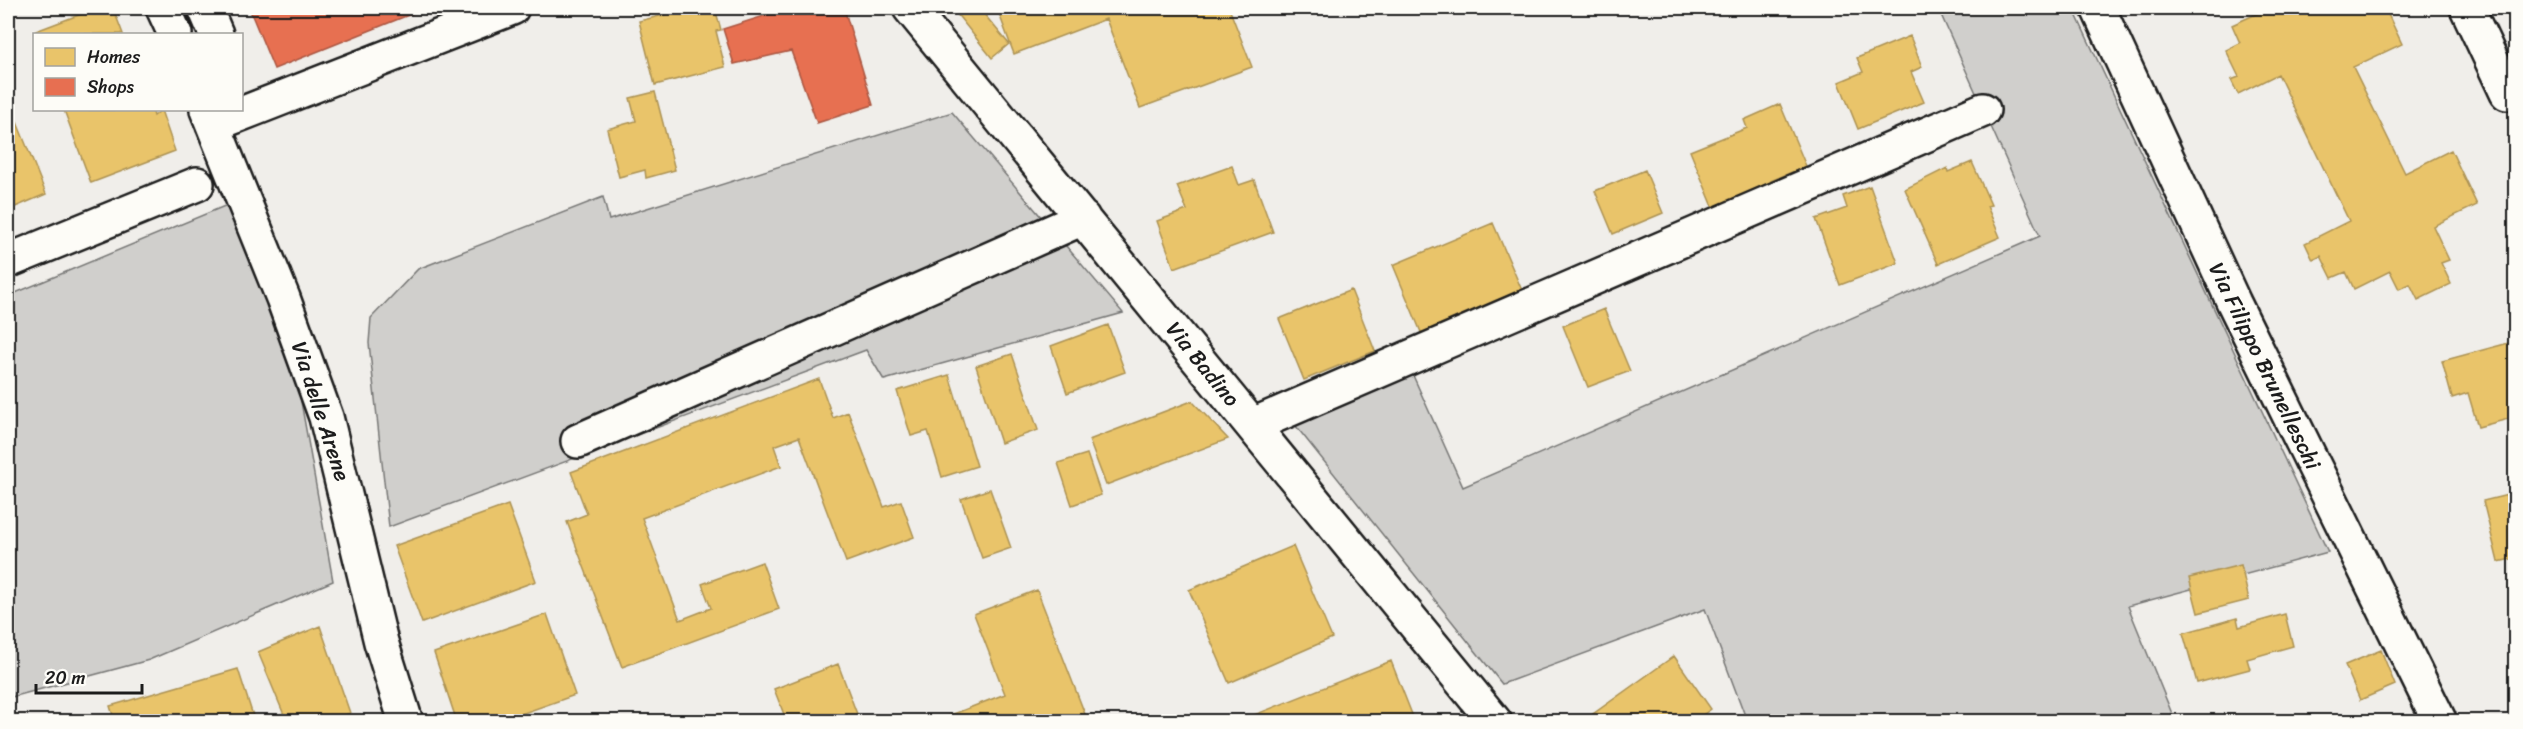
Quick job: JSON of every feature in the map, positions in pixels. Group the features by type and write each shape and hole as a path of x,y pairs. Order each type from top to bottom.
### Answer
{"street":[{"path":"163,8 175,33"},
{"path":"205,8 216,33"},
{"path":"244,103 512,8"},
{"name":"Via Badino","path":"910,8 1495,722"},
{"name":"Via Filippo Brunelleschi","path":"2098,8 2234,303 2440,722"},
{"path":"2467,8 2507,93"},
{"path":"1253,425 1983,110"},
{"path":"210,117 225,111"},
{"name":"Via delle Arene","path":"210,117 326,417 378,632 406,722"},
{"path":"8,261 197,184"},
{"path":"578,441 1083,218"}],"shaded area":[{"path":"1938,8 2073,8 2328,552 2128,606 2175,721 1747,721 1705,609 1502,684 1295,425 1411,371 1463,487 2040,236"},
{"path":"952,112 1123,313 884,380 866,350 389,527 369,343 371,318 418,269 603,197 609,220"},
{"path":"232,203 295,368 333,581 149,660 8,698 8,296"}],"building: Homes":[{"path":"97,8 113,8 123,33 37,33 36,31"},
{"path":"692,8 715,8 721,30 716,31 725,67 655,85 639,21"},
{"path":"952,8 979,8 1009,44 992,58"},
{"path":"997,8 1229,8 1252,67 1140,108 1106,19 1014,54"},
{"path":"2263,8 2385,8 2402,44 2353,67 2405,173 2451,150 2477,205 2433,226 2449,260 2441,263 2451,284 2418,300 2410,284 2399,289 2390,271 2354,289 2346,272 2332,278 2321,256 2313,260 2305,243 2349,221 2278,74 2238,94 2231,80 2239,77 2226,50 2240,43 2232,25 2265,10"},
{"path":"1910,36 1922,67 1911,72 1924,102 1858,129 1839,82 1863,72 1857,58"},
{"path":"655,92 675,170 646,178 645,170 619,177 607,129 636,121 630,98"},
{"path":"8,100 46,194 8,210"},
{"path":"1780,104 1806,166 1771,181 1773,185 1714,209 1690,151 1747,128 1744,120"},
{"path":"64,111 152,111 154,116 161,111 175,151 91,183"},
{"path":"1972,162 1991,205 1987,206 2000,237 1938,264 1905,189 1947,168 1948,172"},
{"path":"1232,166 1239,185 1254,180 1273,232 1174,268 1157,221 1187,210 1177,186"},
{"path":"1645,170 1663,213 1613,234 1595,191"},
{"path":"1870,186 1898,263 1840,285 1816,219 1847,208 1843,196"},
{"path":"1493,223 1524,295 1423,337 1393,265"},
{"path":"1351,290 1375,351 1304,380 1279,319"},
{"path":"1604,309 1630,371 1588,387 1563,326"},
{"path":"1108,325 1125,372 1067,393 1051,346"},
{"path":"2516,341 2516,417 2478,427 2468,393 2452,398 2442,361"},
{"path":"1012,354 1038,430 1001,443 976,366"},
{"path":"949,375 977,466 942,477 928,431 911,436 897,391"},
{"path":"819,379 833,418 848,412 884,507 901,501 914,537 846,562 799,437 774,446 781,466 642,518 680,620 711,608 702,584 762,562 779,609 622,667 567,522 587,514 571,472"},
{"path":"1192,401 1228,439 1106,485 1089,440"},
{"path":"1087,454 1101,495 1072,505 1058,463"},
{"path":"990,489 1011,548 982,558 961,499"},
{"path":"2516,493 2516,558 2498,562 2483,501"},
{"path":"508,505 536,581 422,623 394,546"},
{"path":"1293,546 1332,638 1229,683 1189,590"},
{"path":"2241,565 2249,600 2198,613 2189,578"},
{"path":"1037,590 1088,722 933,722 1005,694 974,614"},
{"path":"547,614 575,695 498,722 457,722 434,653"},
{"path":"2285,614 2293,646 2247,659 2250,669 2197,683 2183,633 2237,618 2239,627"},
{"path":"320,626 350,713 328,722 287,722 258,652"},
{"path":"2381,650 2395,685 2360,700 2345,665"},
{"path":"1674,656 1711,709 1693,722 1588,722 1586,719"},
{"path":"1391,661 1415,722 1239,722 1239,721"},
{"path":"838,664 860,722 787,722 774,689"},
{"path":"238,669 255,722 115,722 110,706"},
{"path":"720,714 722,722 700,722"},
{"path":"2239,716 2238,722 2219,722"}],"building: Shops":[{"path":"249,8 426,8 274,69"},
{"path":"789,8 844,8 873,105 817,123 791,51 734,64 723,29"}]}
